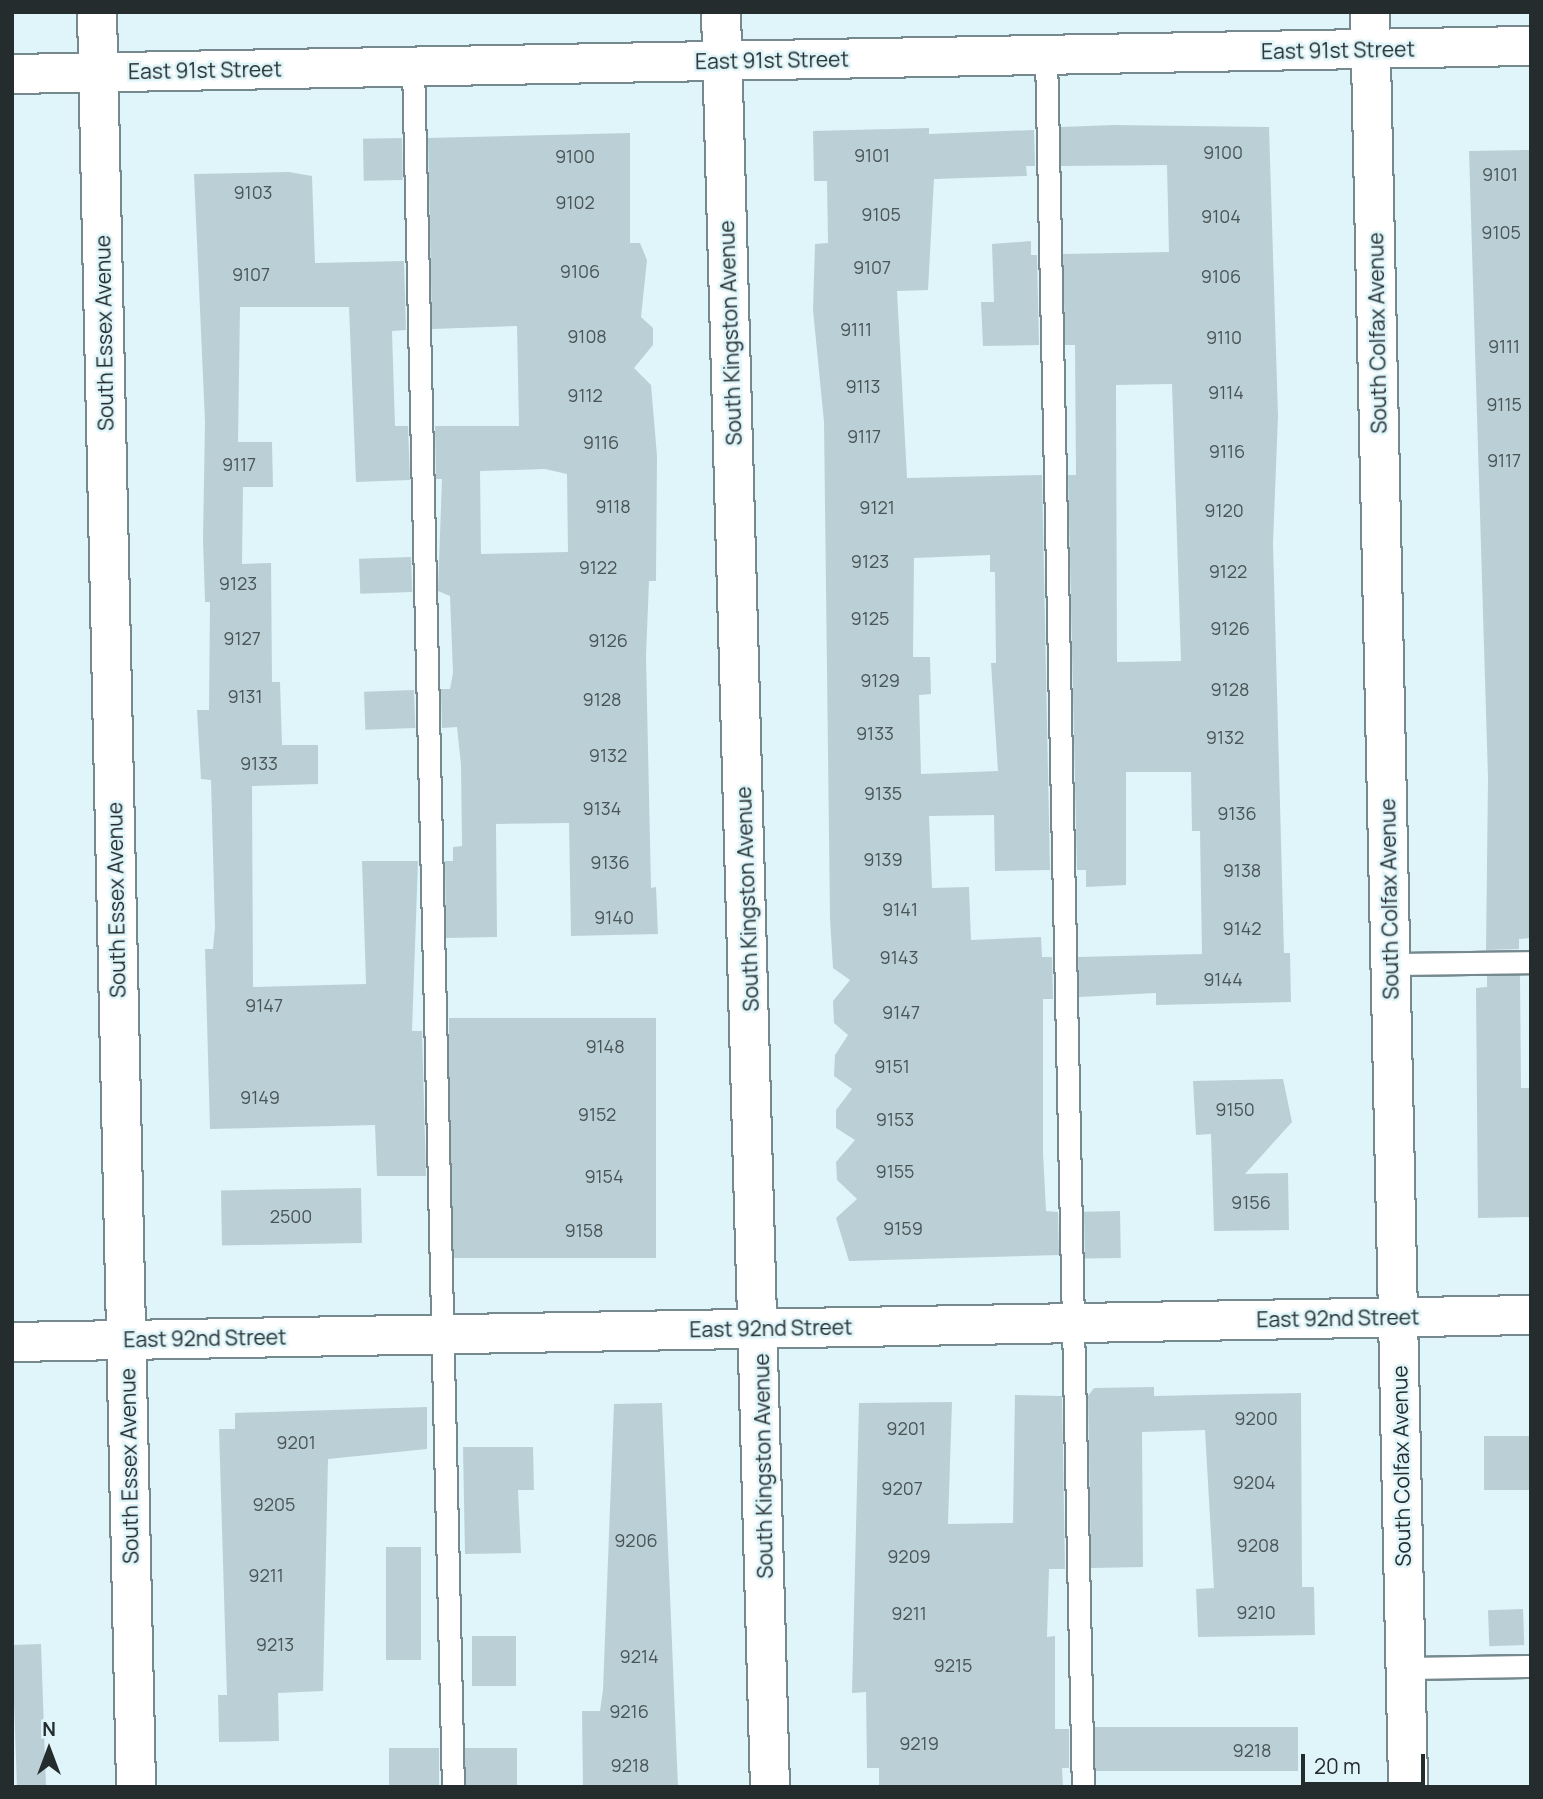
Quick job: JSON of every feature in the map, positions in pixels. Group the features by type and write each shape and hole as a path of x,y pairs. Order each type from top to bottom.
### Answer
{"street":[{"name":"South Essex Avenue","path":"97,12 136,1787"},
{"name":"South Kingston Avenue","path":"721,12 771,1787"},
{"name":"East 91st Street","path":"12,74 1046,55 1371,31 1531,46"},
{"name":"South Colfax Avenue","path":"1371,31 1408,1787"},
{"name":"East 92nd Street","path":"12,1342 1531,1315"}],"lane":[{"path":"1046,55 1083,1787"},
{"path":"413,66 453,1787"},
{"path":"1391,964 1531,962"},
{"path":"1405,1668 1531,1666"}],"building":[{"path":"1061,127 1269,127 1278,416 1273,543 1284,953 1290,953 1291,1002 1156,1005 1156,993 1079,997 1078,957 1202,954 1200,831 1192,831 1191,772 1126,772 1126,885 1086,887 1086,870 1077,870 1068,475 1076,475 1075,345 1065,345 1063,254 1169,252 1167,165 1061,166","holes":["1172,384 1181,661 1117,662 1116,385"]},
{"path":"929,128 929,134 1034,130 1035,166 1026,166 1027,176 934,179 928,290 897,291 907,478 1042,475 1050,870 995,871 994,815 929,816 932,888 969,887 971,940 1041,937 1042,957 1052,957 1053,999 1043,999 1043,1152 1046,1211 1058,1212 1059,1255 849,1261 836,1218 857,1199 837,1180 836,1162 855,1140 836,1128 836,1110 852,1089 834,1076 835,1055 848,1035 834,1023 833,1001 850,980 833,968 830,919 824,422 813,310 815,244 828,243 827,181 814,181 813,131","holes":["990,555 990,572 995,572 996,663 991,663 998,771 921,774 919,695 931,694 930,657 913,657 914,558"]},
{"path":"630,133 630,243 640,243 647,260 641,317 653,328 653,345 634,368 651,385 657,456 656,581 649,581 646,656 651,888 656,887 658,934 571,936 569,823 496,824 497,937 446,938 445,861 453,861 453,847 462,846 461,765 457,727 442,728 441,689 450,689 453,673 450,596 438,591 442,479 436,479 435,426 519,426 517,326 432,329 428,138","holes":["545,469 567,474 568,552 481,554 480,471"]},
{"path":"402,138 403,180 364,181 363,139"},
{"path":"1531,150 1531,938 1519,939 1519,949 1486,950 1488,778 1469,151"},
{"path":"289,172 312,176 315,263 404,261 406,330 392,331 395,426 408,426 410,480 356,482 349,307 240,307 238,442 272,442 273,487 243,487 242,564 271,563 272,682 280,682 282,745 318,745 318,784 252,786 253,987 366,984 362,861 418,861 412,1031 422,1031 426,1176 377,1176 375,1125 210,1129 205,949 213,949 215,927 211,780 201,779 197,710 209,710 210,602 205,602 205,422 194,174"},
{"path":"1031,241 1031,255 1037,255 1039,345 983,346 981,302 994,302 992,244"},
{"path":"411,557 412,592 360,594 359,559"},
{"path":"414,690 415,728 365,730 364,692"},
{"path":"1520,975 1521,1088 1531,1088 1531,1217 1478,1218 1476,988 1487,987 1487,976"},
{"path":"449,1018 656,1018 656,1258 449,1258"},
{"path":"1283,1079 1292,1122 1245,1174 1288,1173 1289,1230 1214,1231 1211,1134 1196,1135 1193,1081"},
{"path":"361,1188 362,1243 222,1245 221,1190"},
{"path":"1120,1211 1121,1258 1085,1259 1084,1212"},
{"path":"1154,1387 1154,1396 1301,1393 1302,1587 1314,1587 1315,1635 1198,1637 1196,1589 1214,1588 1205,1430 1142,1432 1143,1567 1091,1568 1088,1396 1094,1388"},
{"path":"1015,1395 1062,1396 1065,1569 1049,1569 1047,1637 1055,1636 1055,1729 1069,1729 1069,1768 1062,1768 1063,1787 879,1787 879,1768 867,1768 866,1692 852,1693 859,1403 952,1402 948,1524 1013,1523"},
{"path":"662,1403 678,1787 583,1787 582,1711 600,1711 603,1690 614,1404"},
{"path":"427,1407 427,1449 328,1459 323,1691 278,1693 279,1741 219,1742 218,1695 227,1695 219,1429 235,1429 235,1413"},
{"path":"1484,1436 1531,1436 1531,1490 1484,1490"},
{"path":"463,1447 533,1447 534,1490 518,1490 521,1553 465,1554"},
{"path":"386,1547 421,1547 421,1660 386,1660"},
{"path":"1523,1609 1524,1645 1489,1646 1488,1610"},
{"path":"472,1636 516,1636 516,1686 472,1686"},
{"path":"41,1644 46,1787 17,1787 12,1645"},
{"path":"1095,1727 1298,1727 1298,1771 1095,1771"},
{"path":"389,1748 439,1748 439,1787 389,1787"},
{"path":"465,1748 517,1748 517,1787 465,1787"}]}
